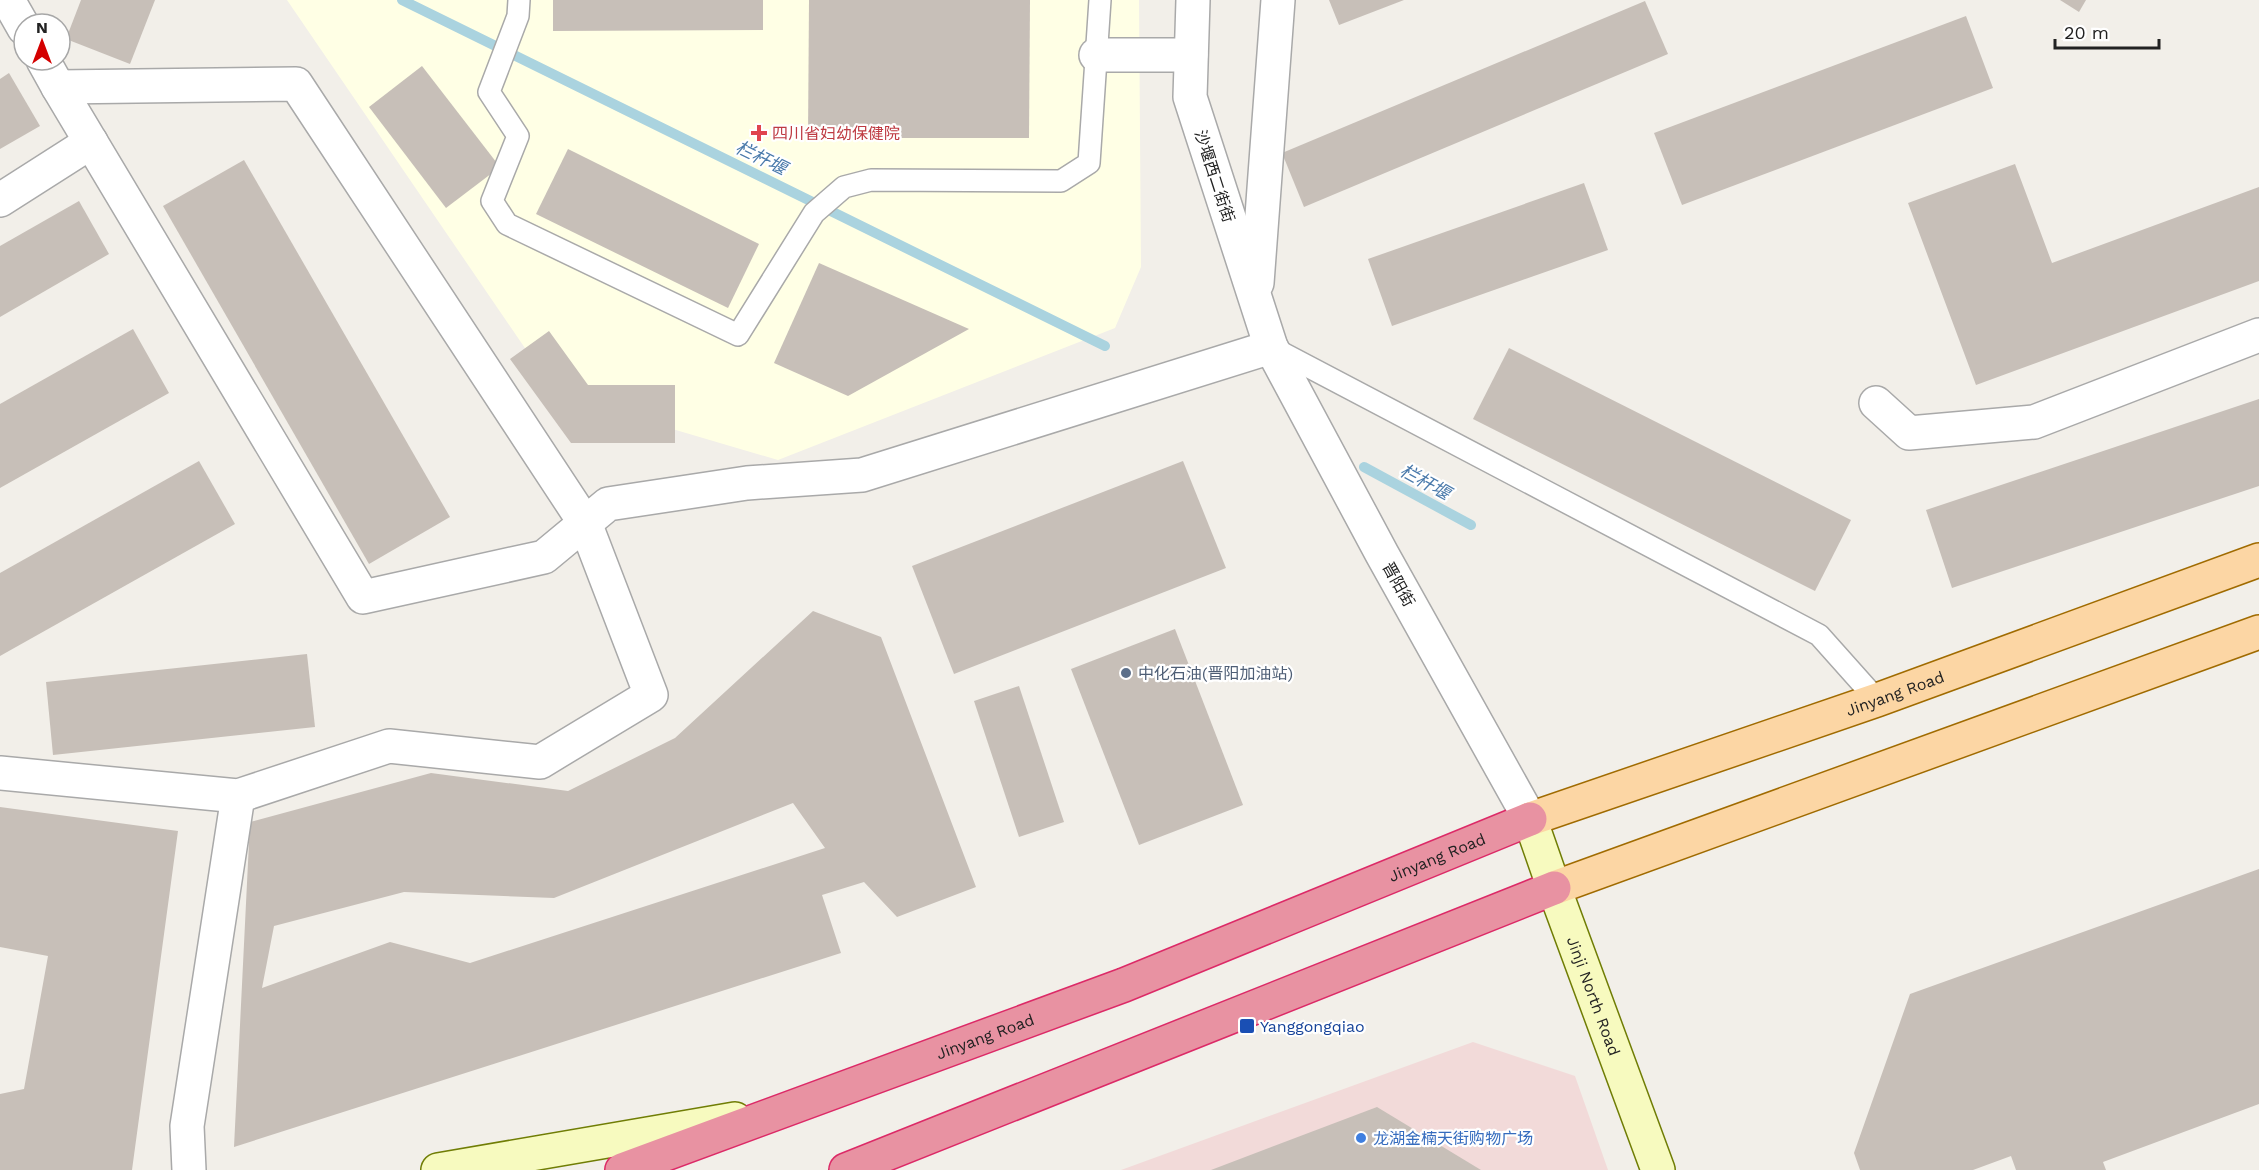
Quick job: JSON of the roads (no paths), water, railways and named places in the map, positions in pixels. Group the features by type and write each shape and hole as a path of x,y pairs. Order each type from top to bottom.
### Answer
{"highway":[{"name":"Jinyang Road","path":"622,1170 1124,985 1530,819"},
{"path":"846,1170 1554,888"}],"main road":[{"name":"Jinyang Road","path":"1530,819 1877,700 2259,560"},
{"path":"1554,888 2259,632"}],"street":[{"name":"沙堰西二街街","path":"1192,0 1190,97 1271,347"},
{"path":"1256,300 1278,0"},
{"path":"1096,55 1191,55"},
{"path":"50,74 363,597 544,557 608,504 747,483 862,475 1271,347"},
{"path":"0,773 238,796 389,746 540,762 651,695 585,523 296,84 50,74"},
{"path":"0,200 91,142"},
{"path":"1876,403 1909,432 2034,422 2259,335"},
{"name":"晋阳街","path":"1271,347 1382,554 1530,819"},
{"path":"189,1170 187,1125 238,796"},
{"name":"Jinji North Road","path":"1530,819 1658,1170"},
{"path":"438,1170 784,1111"}],"lane":[{"path":"519,0 518,16 489,92 518,135 492,201 507,224 738,335 814,213 844,187 871,180 1061,181 1089,163 1100,0"},
{"path":"1271,347 1819,635 1877,700"}],"waterway":[{"name":"栏杆堰","path":"402,0 1105,346"},
{"name":"栏杆堰","path":"1364,467 1471,525"}],"place":[{"name":"四川省妇幼保健院","path":"759,133"},
{"name":"中化石油(晋阳加油站)","path":"1126,673"},
{"name":"Yanggongqiao","path":"1247,1026"},
{"name":"龙湖金楠天街购物广场","path":"1361,1138"}]}
